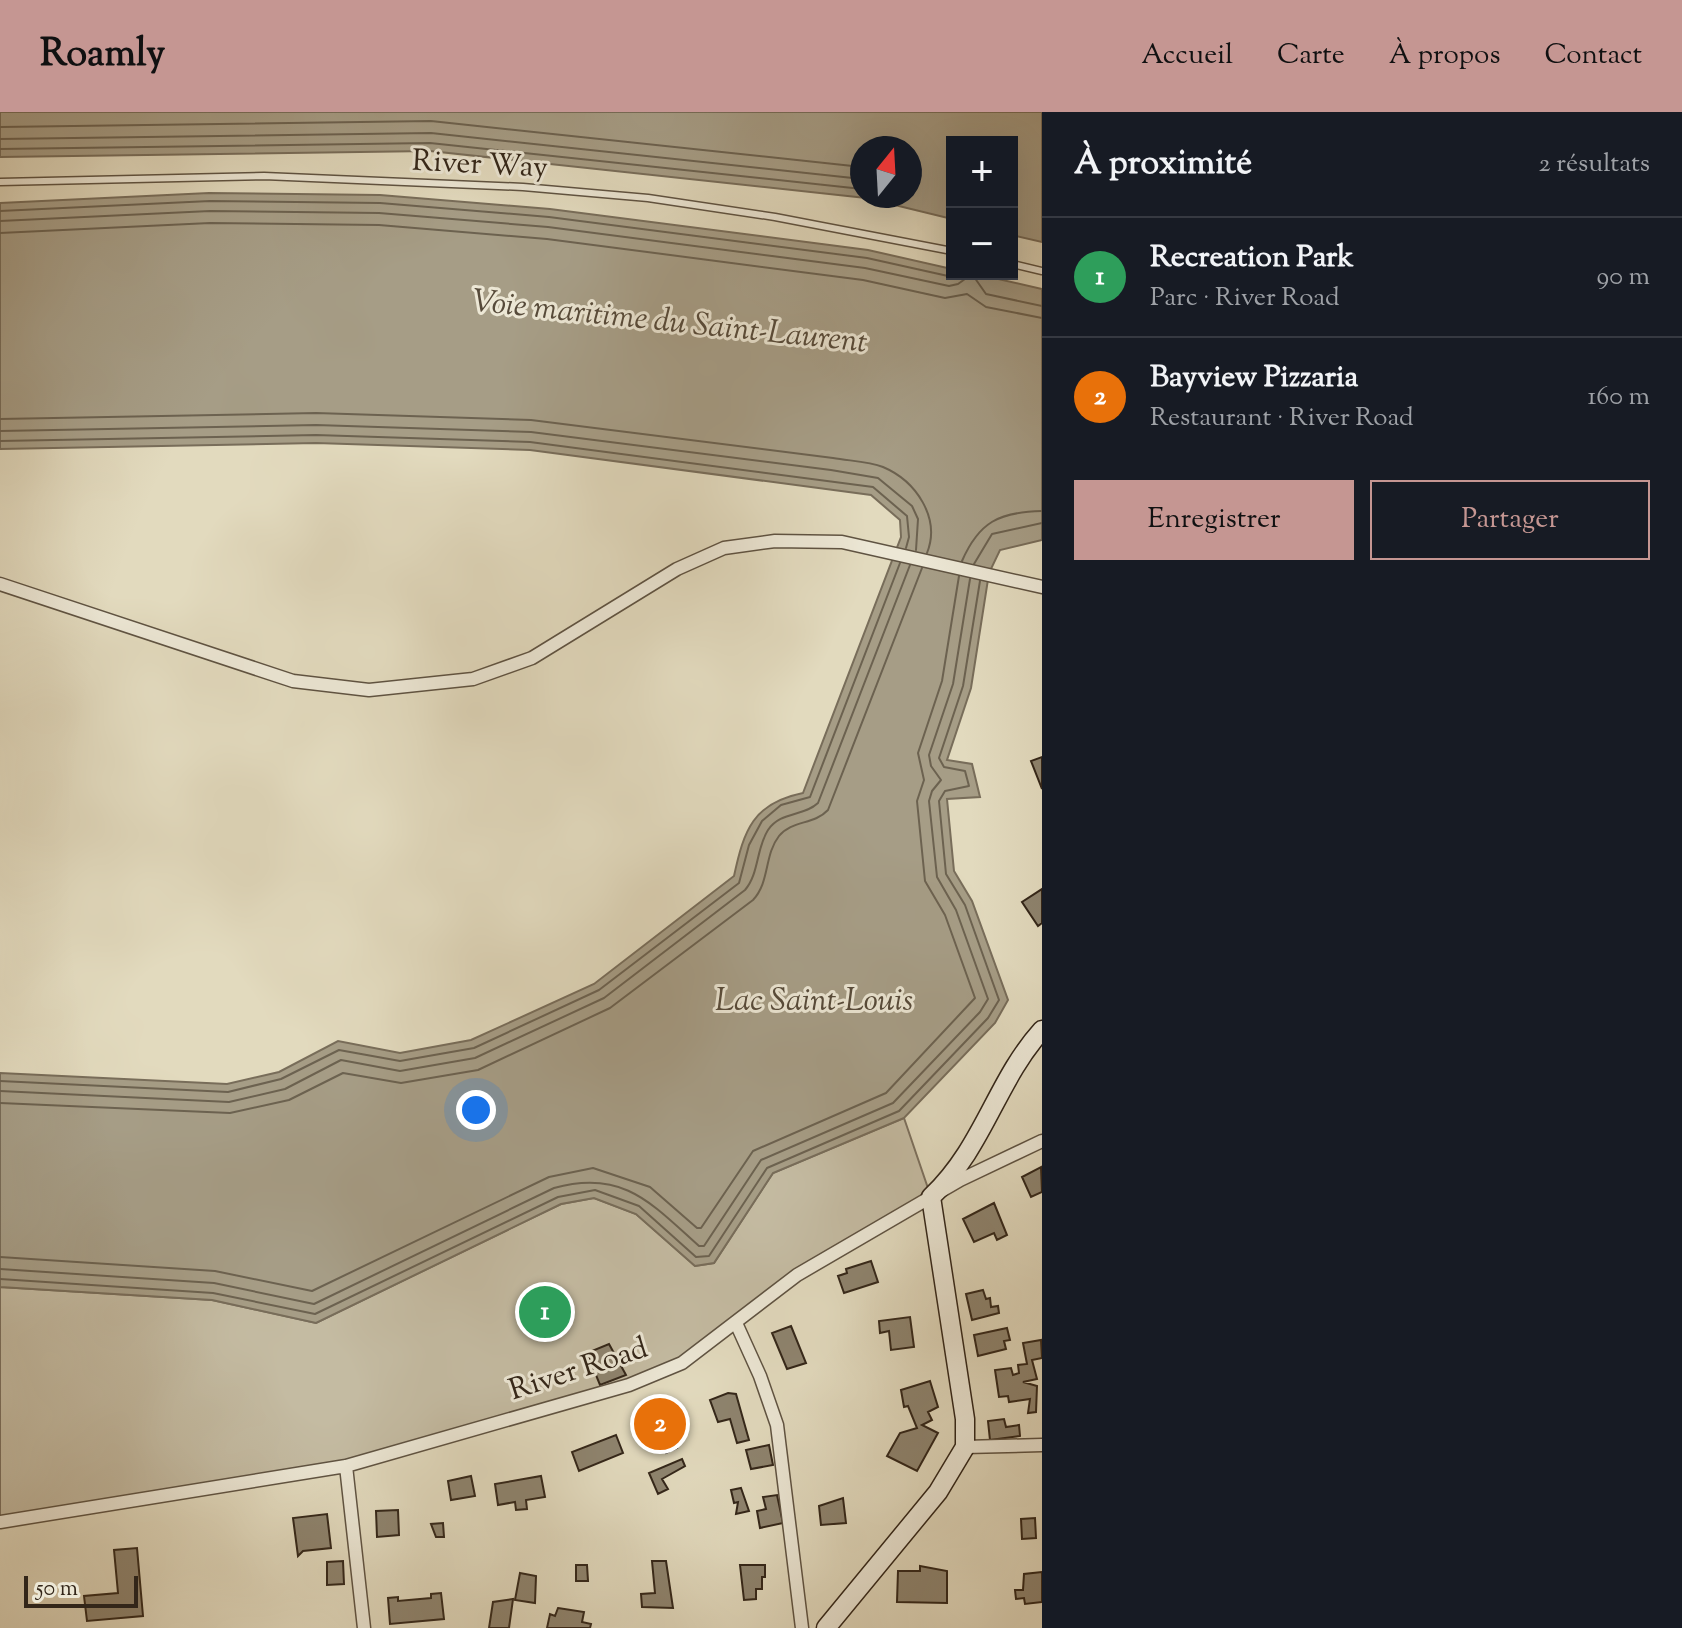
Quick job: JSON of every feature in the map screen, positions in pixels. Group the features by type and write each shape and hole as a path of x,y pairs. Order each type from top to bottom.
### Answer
{"street":[{"path":"0,584 293,681 369,690 473,679 532,658 677,569 724,548 775,541 842,542 1042,587"},
{"name":"River Road","path":"0,1522 346,1466 629,1385 682,1363 797,1275 931,1197 969,1154 1022,1055 1042,1030"},
{"path":"826,1628 938,1492 965,1447 965,1419 931,1197 1042,1141"},
{"path":"736,1323 760,1376 777,1425 802,1628"},
{"path":"965,1447 1042,1445"},
{"path":"346,1466 364,1628"}],"lane":[{"name":"River Way","path":"0,182 249,176 523,187 648,198 775,217 946,250"},
{"path":"1018,265 1042,271"}],"shaded area":[{"path":"904,1118 931,1197 797,1275 682,1363 346,1466 0,1522 0,1287 212,1300 316,1323 561,1204 594,1198 636,1214 695,1266 714,1263 773,1173"}],"water":[{"path":"0,112 1042,112 1042,242 1018,236 1018,136 946,136 946,218 907,208 922,208 922,136 850,136 850,196 430,151 0,157"},
{"path":"209,193 380,195 550,209 868,250 946,268 946,280 1002,280 1042,289 1042,540 1000,550 989,573 971,688 947,760 972,764 980,797 947,799 954,871 972,901 1008,1000 995,1023 904,1118 773,1173 714,1263 695,1266 636,1214 594,1198 561,1204 316,1323 212,1300 0,1287 0,1073 227,1084 279,1072 338,1041 400,1053 471,1040 594,984 734,876 742,845 754,821 773,804 803,793 901,537 900,520 871,495 530,450 316,443 0,449 0,203"}],"building":[{"path":"1042,757 1042,789 1031,761"},
{"path":"1042,889 1042,923 1038,926 1022,902"},
{"path":"1041,1167 1042,1192 1031,1197 1022,1177"},
{"path":"994,1203 1007,1235 997,1240 994,1233 974,1242 963,1219"},
{"path":"871,1261 878,1282 844,1293 838,1276 847,1273 846,1269"},
{"path":"983,1290 986,1299 990,1298 991,1307 998,1306 999,1313 972,1320 966,1294"},
{"path":"910,1317 914,1347 891,1350 889,1331 880,1333 879,1321"},
{"path":"791,1326 806,1363 787,1369 772,1333"},
{"path":"1007,1328 1010,1340 1004,1341 1006,1349 978,1356 974,1335"},
{"path":"1041,1340 1042,1358 1032,1360 1037,1379 1023,1382 1037,1386 1036,1412 1028,1413 1030,1399 1009,1402 1008,1396 999,1397 995,1370 1011,1368 1013,1375 1019,1373 1018,1365 1027,1364 1023,1343"},
{"path":"609,1344 626,1375 600,1385 587,1353"},
{"path":"930,1381 938,1407 928,1412 932,1420 922,1425 938,1433 917,1471 887,1456 900,1433 917,1428 908,1406 904,1407 901,1390"},
{"path":"728,1393 736,1394 749,1440 737,1443 730,1419 718,1422 710,1400"},
{"path":"667,1414 679,1437 673,1439 677,1448 666,1453 661,1442 649,1447 640,1427"},
{"path":"1004,1419 1006,1427 1019,1425 1020,1436 990,1440 988,1421"},
{"path":"616,1435 623,1453 579,1471 572,1452"},
{"path":"769,1445 773,1465 751,1469 746,1450"},
{"path":"682,1459 685,1466 662,1479 668,1489 658,1494 649,1473"},
{"path":"471,1476 475,1496 451,1500 448,1481"},
{"path":"541,1476 545,1497 526,1500 527,1509 516,1510 515,1502 498,1505 495,1484"},
{"path":"741,1488 749,1511 736,1514 738,1502 734,1503 731,1490"},
{"path":"777,1495 783,1523 760,1528 757,1511 766,1509 763,1497"},
{"path":"843,1498 846,1523 821,1525 819,1506"},
{"path":"398,1510 399,1535 377,1537 376,1511"},
{"path":"327,1514 331,1548 303,1551 298,1556 293,1518"},
{"path":"1035,1518 1036,1538 1022,1539 1021,1519"},
{"path":"443,1523 444,1537 436,1537 431,1524"},
{"path":"137,1548 143,1616 87,1621 84,1596 118,1593 114,1550"},
{"path":"343,1561 344,1584 327,1585 327,1562"},
{"path":"652,1561 666,1561 673,1608 642,1607 641,1594 655,1593"},
{"path":"576,1565 587,1565 588,1581 576,1581"},
{"path":"740,1565 765,1565 762,1589 756,1589 756,1599 744,1600"},
{"path":"920,1566 947,1571 947,1603 897,1602 898,1571 920,1571"},
{"path":"1042,1572 1042,1602 1025,1604 1024,1598 1016,1599 1015,1590 1023,1590 1024,1574"},
{"path":"520,1573 536,1576 535,1603 515,1600"},
{"path":"441,1593 444,1619 390,1624 388,1598 398,1597 398,1601 431,1598 431,1594"},
{"path":"513,1599 509,1628 489,1628 493,1602"},
{"path":"558,1608 584,1612 582,1622 591,1624 590,1628 547,1628 550,1614 555,1616"}],"place":[{"name":"Recreation Park","path":"545,1312"},
{"name":"Bayview Pizzaria","path":"660,1424"}],"water label":[{"name":"Voie maritime du Saint-Laurent","path":"670,320"},
{"name":"Lac Saint-Louis","path":"814,999"}]}
